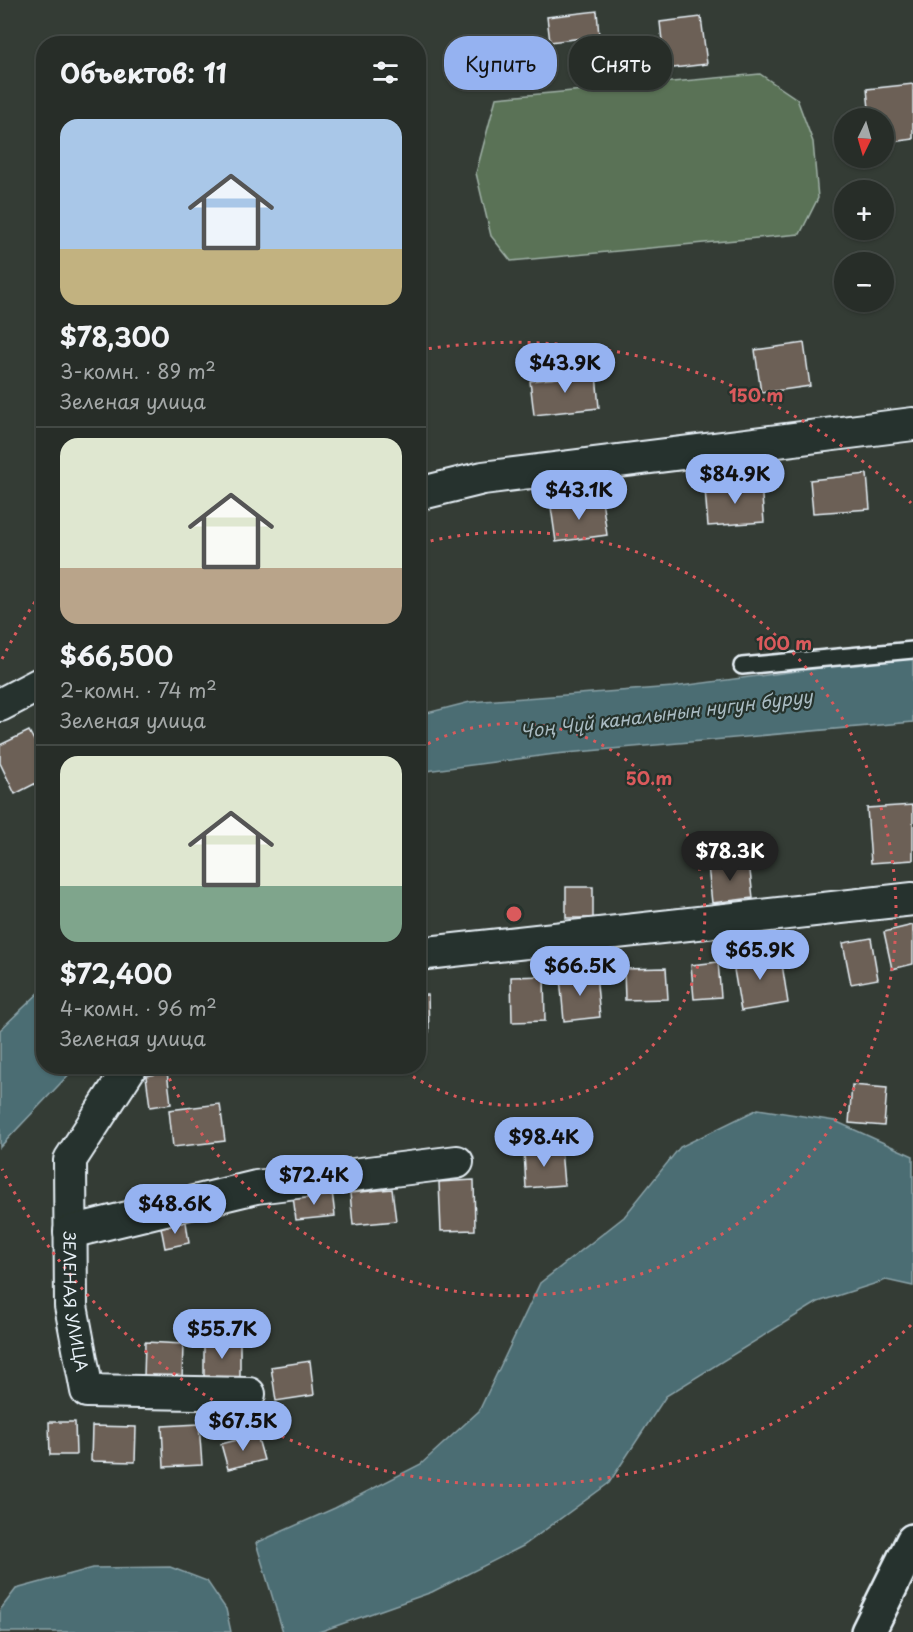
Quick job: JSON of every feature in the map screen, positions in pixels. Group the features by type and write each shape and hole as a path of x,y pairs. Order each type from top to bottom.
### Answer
{"street":[{"path":"426,492 483,478 913,424"},
{"path":"0,705 36,686"},
{"path":"426,953 913,899"},
{"name":"ЗЕЛЕНАЯ УЛИЦА","path":"126,1074 70,1160 71,1306 87,1391 249,1394"},
{"path":"70,1232 256,1187 457,1162"},
{"path":"868,1632 913,1541"}],"lane":[{"path":"742,666 913,650"}],"green space":[{"path":"760,74 797,99 813,142 818,198 800,234 511,261 491,236 476,173 496,98 584,90 672,90 672,82"}],"water":[{"name":"Чоң Чүй каналынын нугун буруу","path":"913,656 913,722 555,754 426,771 426,713 470,702 673,687"},
{"path":"36,996 36,1074 69,1074 0,1147 0,1030"},
{"path":"758,1109 835,1121 913,1156 913,1286 886,1280 818,1302 666,1396 609,1483 523,1546 432,1592 319,1632 283,1632 256,1543 335,1508 421,1464 479,1411 540,1283 624,1217 680,1147"},
{"path":"170,1567 207,1581 226,1609 231,1632 0,1632 0,1610 16,1589 93,1568"}],"building":[{"path":"597,11 599,36 569,36 569,40 557,41 557,36 549,36 547,17"},
{"path":"701,17 707,64 672,68 672,36 661,36 660,22"},
{"path":"913,84 913,139 894,142 894,108 869,108 867,89"},
{"path":"804,343 810,386 761,393 755,350"},
{"path":"596,374 599,408 534,415 530,381"},
{"path":"867,474 870,509 813,513 810,480"},
{"path":"761,484 764,522 708,526 705,489"},
{"path":"602,500 607,535 556,542 551,507"},
{"path":"29,731 36,744 36,783 15,794 0,763 0,745"},
{"path":"913,805 913,860 871,863 867,808"},
{"path":"749,862 753,898 712,903 708,866"},
{"path":"566,887 593,887 593,918 566,918"},
{"path":"913,925 913,964 892,969 884,932"},
{"path":"871,938 878,979 851,984 843,943"},
{"path":"780,951 788,1003 741,1011 732,958"},
{"path":"718,962 721,997 694,999 691,965"},
{"path":"666,968 668,999 625,1000 624,969"},
{"path":"596,974 600,1017 564,1021 560,977"},
{"path":"544,976 545,1021 512,1022 511,977"},
{"path":"426,995 428,995 429,1032 426,1032"},
{"path":"167,1074 171,1104 150,1107 146,1076"},
{"path":"852,1085 887,1088 884,1126 849,1123"},
{"path":"220,1104 225,1141 173,1147 169,1110"},
{"path":"561,1149 564,1185 526,1188 524,1151"},
{"path":"474,1180 475,1230 441,1231 439,1182"},
{"path":"392,1189 396,1221 353,1225 350,1193"},
{"path":"332,1191 335,1216 296,1220 293,1196"},
{"path":"186,1222 189,1243 165,1248 161,1227"},
{"path":"204,1339 240,1340 240,1380 204,1380"},
{"path":"145,1342 183,1344 182,1380 144,1378"},
{"path":"310,1361 314,1395 276,1401 271,1367"},
{"path":"49,1422 75,1422 76,1455 50,1455"},
{"path":"199,1424 202,1465 164,1467 162,1426"},
{"path":"92,1426 136,1427 135,1462 91,1461"},
{"path":"257,1435 264,1460 228,1469 221,1444"}]}
